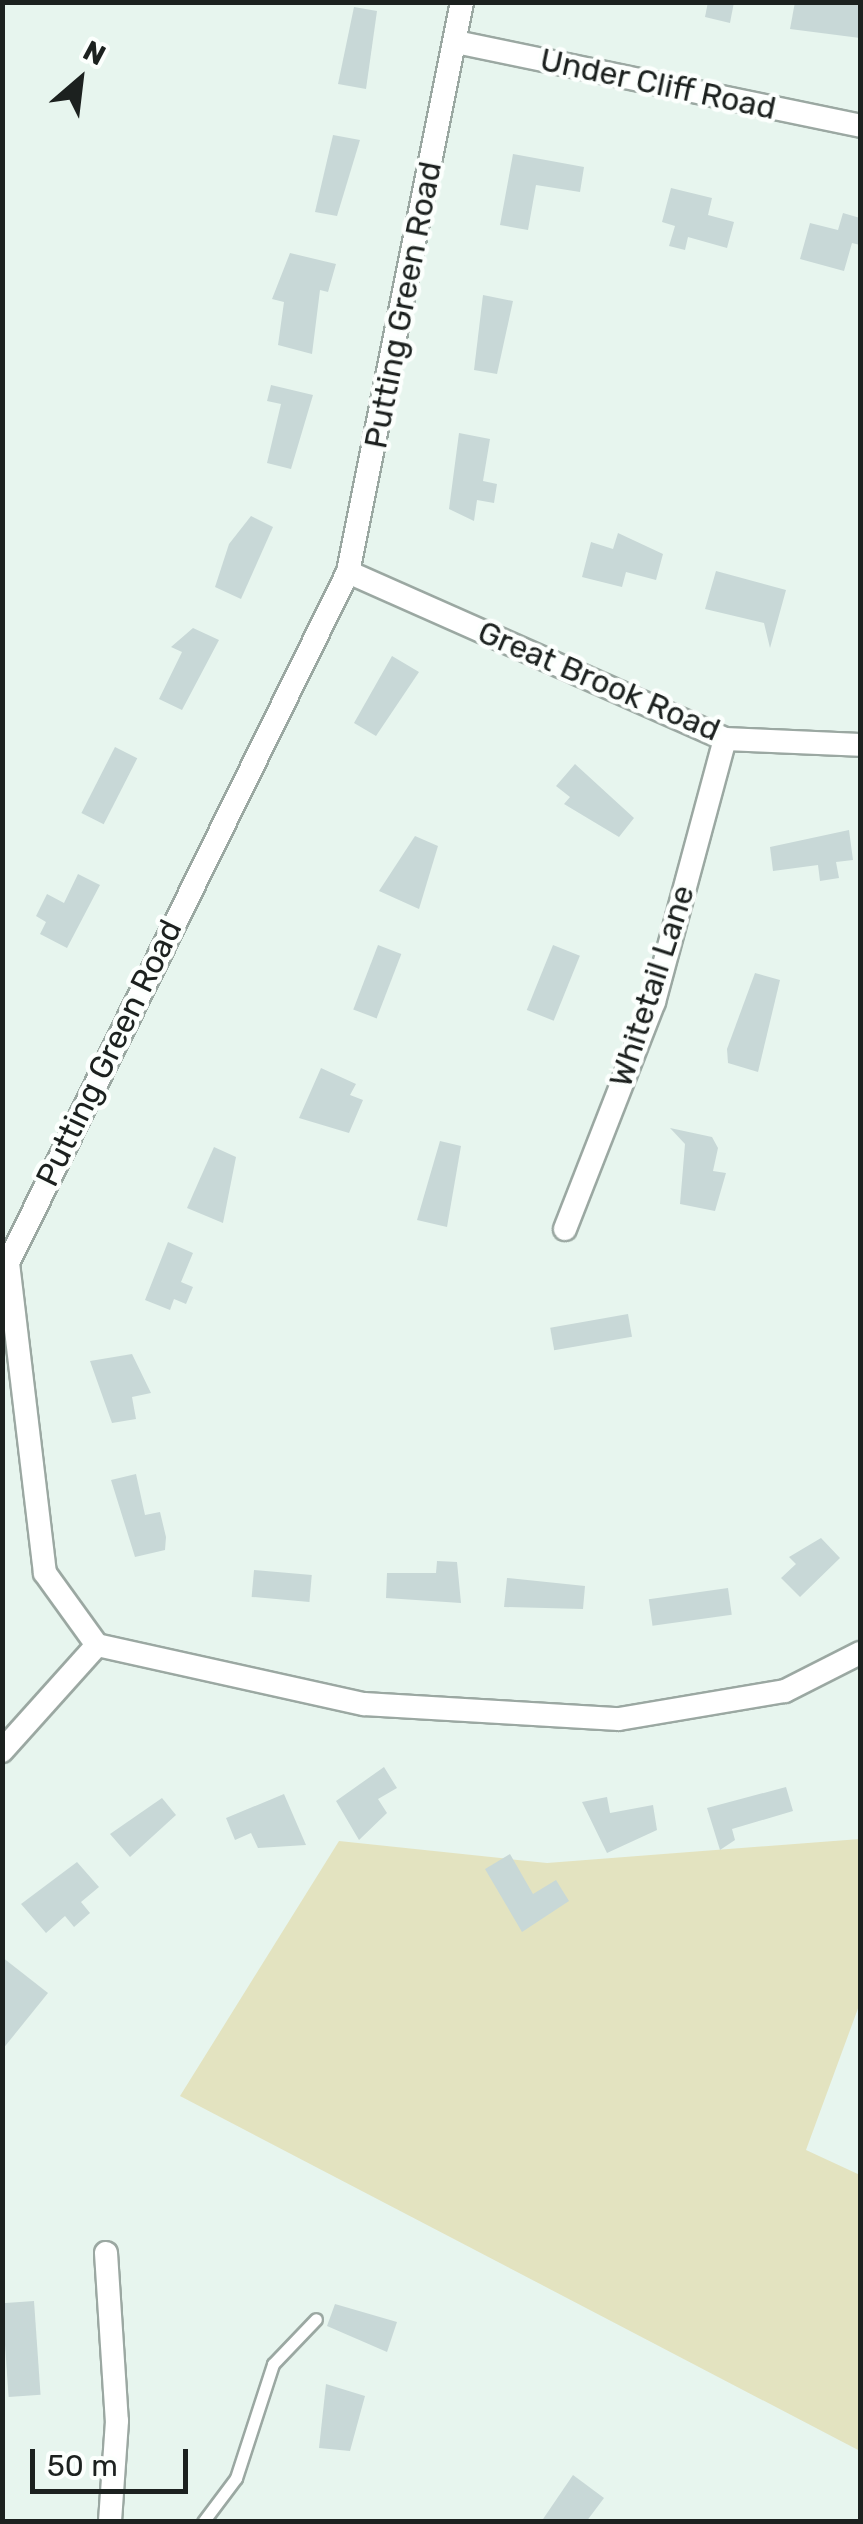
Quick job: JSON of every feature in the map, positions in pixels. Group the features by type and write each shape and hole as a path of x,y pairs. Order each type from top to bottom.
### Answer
{"street":[{"name":"Putting Green Road","path":"97,1646 45,1573 8,1262 348,572 462,2"},
{"name":"Under Cliff Road","path":"456,42 860,126"},
{"name":"Great Brook Road","path":"348,572 726,738 860,745"},
{"name":"Whitetail Lane","path":"565,1229 654,1002 726,738"},
{"path":"2,1751 97,1646 304,1697 619,1719 785,1692 860,1653"},
{"path":"106,2253 117,2421 110,2522"}],"lane":[{"path":"204,2522 236,2478 273,2364 316,2319"}],"green space":[{"path":"860,1839 860,2003 806,2150 860,2175 860,2451 180,2096 339,1841 547,1863"}],"building":[{"path":"708,2 734,2 730,23 705,17"},
{"path":"795,2 860,4 860,38 790,29"},
{"path":"354,7 377,11 366,89 338,84"},
{"path":"333,135 360,140 337,216 315,212"},
{"path":"513,154 584,167 580,192 536,185 528,230 500,225"},
{"path":"671,188 712,198 708,215 734,222 727,248 688,237 685,250 669,246 675,226 662,222"},
{"path":"843,213 860,218 860,245 852,243 844,271 800,259 810,223 838,230"},
{"path":"290,253 336,264 328,292 320,290 312,354 278,345 284,302 272,299"},
{"path":"483,295 513,301 497,374 474,370"},
{"path":"271,385 313,395 291,469 267,463 281,404 267,401"},
{"path":"459,433 490,439 483,481 497,484 494,503 477,500 474,521 449,509"},
{"path":"251,516 273,527 241,599 215,587 229,544"},
{"path":"618,533 663,554 656,580 626,572 622,587 582,577 591,542 613,549"},
{"path":"716,571 786,590 770,648 764,623 705,609"},
{"path":"193,628 219,640 182,710 159,699 182,652 171,647"},
{"path":"392,656 419,672 376,736 354,723"},
{"path":"115,747 137,758 104,824 81,813"},
{"path":"575,764 634,818 619,837 564,804 570,797 556,786"},
{"path":"849,830 853,860 836,862 839,878 820,881 818,865 773,871 770,847"},
{"path":"415,836 438,846 419,909 379,891"},
{"path":"78,874 100,885 67,948 40,934 46,922 36,916 47,894 64,903"},
{"path":"378,945 401,954 377,1018 353,1009"},
{"path":"553,945 580,956 554,1021 527,1010"},
{"path":"755,973 780,980 758,1072 728,1063 727,1049"},
{"path":"321,1068 356,1084 350,1095 363,1100 349,1133 299,1118"},
{"path":"670,1128 712,1137 718,1148 713,1171 726,1173 715,1211 680,1204 685,1144"},
{"path":"440,1141 461,1146 447,1227 417,1220"},
{"path":"214,1147 236,1157 223,1223 187,1208"},
{"path":"168,1242 193,1253 181,1282 193,1287 186,1304 174,1299 170,1310 145,1300"},
{"path":"628,1314 632,1337 554,1350 550,1328"},
{"path":"132,1354 151,1393 132,1397 136,1419 112,1423 90,1361"},
{"path":"136,1474 145,1515 160,1512 166,1537 165,1550 135,1557 111,1480"},
{"path":"821,1538 840,1558 800,1597 781,1578 796,1564 789,1557"},
{"path":"437,1561 457,1562 461,1603 386,1598 387,1573 436,1573"},
{"path":"254,1570 312,1575 309,1602 252,1597"},
{"path":"507,1578 585,1586 583,1609 504,1607"},
{"path":"728,1588 732,1615 653,1626 649,1599"},
{"path":"384,1767 397,1788 378,1799 387,1813 359,1840 336,1801"},
{"path":"786,1787 793,1811 732,1829 735,1840 720,1850 707,1808"},
{"path":"284,1794 306,1845 258,1848 251,1833 235,1840 226,1818"},
{"path":"607,1797 610,1813 653,1805 657,1830 607,1853 582,1802"},
{"path":"162,1798 176,1815 130,1857 110,1834"},
{"path":"510,1854 533,1894 556,1880 569,1901 522,1932 485,1869"},
{"path":"77,1862 99,1887 81,1902 90,1913 74,1927 65,1916 46,1933 21,1904"},
{"path":"2,1957 48,1993 2,2050"},
{"path":"34,2301 41,2395 9,2397 2,2303"},
{"path":"335,2304 397,2322 387,2352 327,2326"},
{"path":"326,2384 365,2396 350,2451 319,2448"},
{"path":"573,2475 604,2498 586,2522 541,2522"}]}
